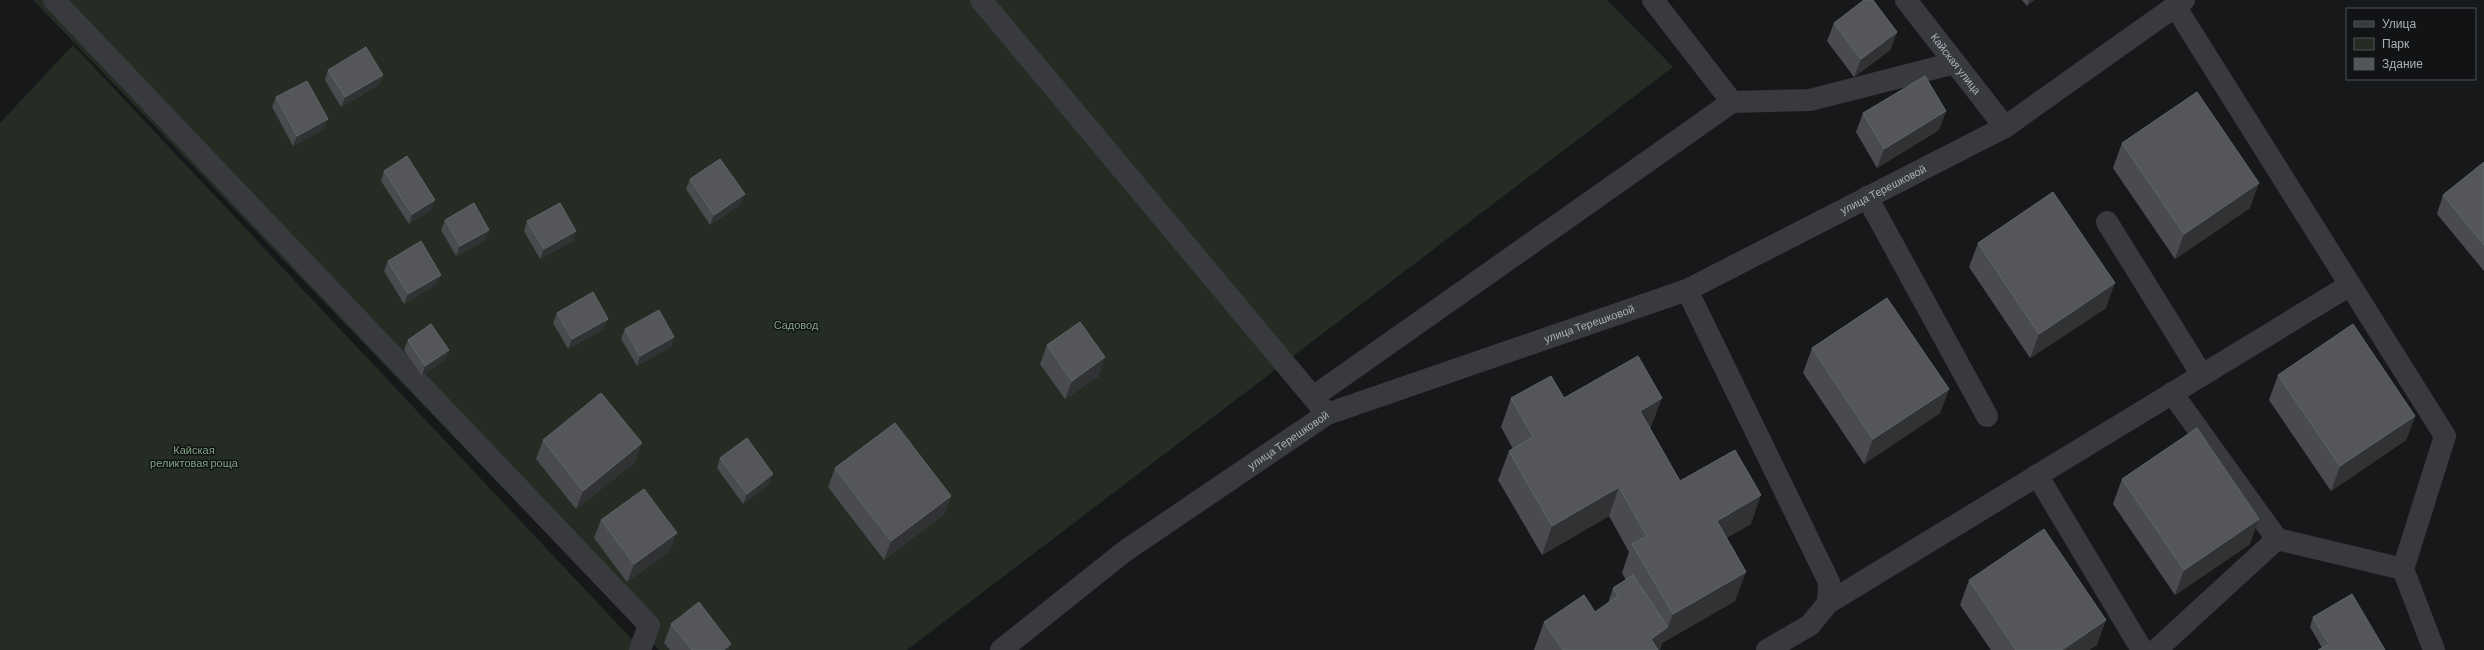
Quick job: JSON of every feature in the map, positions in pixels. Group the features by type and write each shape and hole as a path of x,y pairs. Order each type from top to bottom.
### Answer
{"street":[{"path":"54,0 649,625 640,650"},
{"path":"981,0 1327,414"},
{"path":"1653,0 1732,102"},
{"name":"Кайская улица","path":"1906,0 2005,127"},
{"path":"2180,3 2350,284 2446,436 2403,569 2434,650"},
{"name":"улица Терешковой","path":"1001,650 1125,551 1327,414 1687,290 2005,127 2180,3"},
{"path":"1313,398 1732,102 1810,100 1955,63"},
{"path":"1867,197 1987,416"},
{"path":"2107,222 2202,375"},
{"path":"1767,650 1810,625 1828,603 2350,284"},
{"path":"1687,290 1829,582 1828,603"},
{"path":"2172,393 2277,540 2403,569"},
{"path":"2037,475 2142,650"},
{"path":"2156,650 2277,540"}],"green space":[{"name":"Садовод","path":"33,0 1607,0 1673,67 907,650 659,650"},
{"name":"Кайская реликтовая роща","path":"73,45 642,650 0,650 0,123"}],"building":[{"path":"1864,0 1873,0 1897,32 1861,59 1834,23"},
{"path":"366,47 383,75 345,97 328,70"},
{"path":"1925,76 1946,111 1884,149 1863,113"},
{"path":"307,81 328,119 297,136 276,97"},
{"path":"2197,92 2259,183 2184,234 2122,143"},
{"path":"407,156 435,200 412,214 384,171"},
{"path":"720,159 745,194 714,215 690,179"},
{"path":"2484,162 2484,245 2443,195"},
{"path":"2053,192 2115,283 2039,334 1978,243"},
{"path":"474,203 489,230 460,246 445,220"},
{"path":"560,203 576,231 544,249 527,221"},
{"path":"421,241 441,275 408,294 388,261"},
{"path":"593,292 608,319 572,339 557,313"},
{"path":"1887,298 1949,389 1873,439 1812,348"},
{"path":"659,310 674,337 640,356 625,329"},
{"path":"1080,322 1105,357 1072,381 1047,345"},
{"path":"431,324 449,350 425,366 408,340"},
{"path":"2353,324 2415,416 2340,466 2278,375"},
{"path":"1638,356 1662,398 1640,411 1680,481 1735,450 1761,495 1717,521 1746,572 1673,614 1632,544 1647,536 1619,487 1552,526 1509,451 1533,437 1511,398 1551,376 1564,398"},
{"path":"601,393 642,443 583,491 543,440"},
{"path":"895,423 951,496 891,541 835,468"},
{"path":"2197,428 2259,519 2184,570 2122,479"},
{"path":"747,438 773,474 747,494 720,458"},
{"path":"644,489 677,533 634,564 601,520"},
{"path":"2044,529 2106,620 2062,650 2016,650 1969,580"},
{"path":"1633,575 1668,627 1651,639 1658,650 1563,650 1544,622 1584,595 1595,612 1618,596 1613,588"},
{"path":"2352,594 2385,650 2318,650 2329,644 2313,617"},
{"path":"699,602 731,644 723,650 692,650 671,624"}]}
